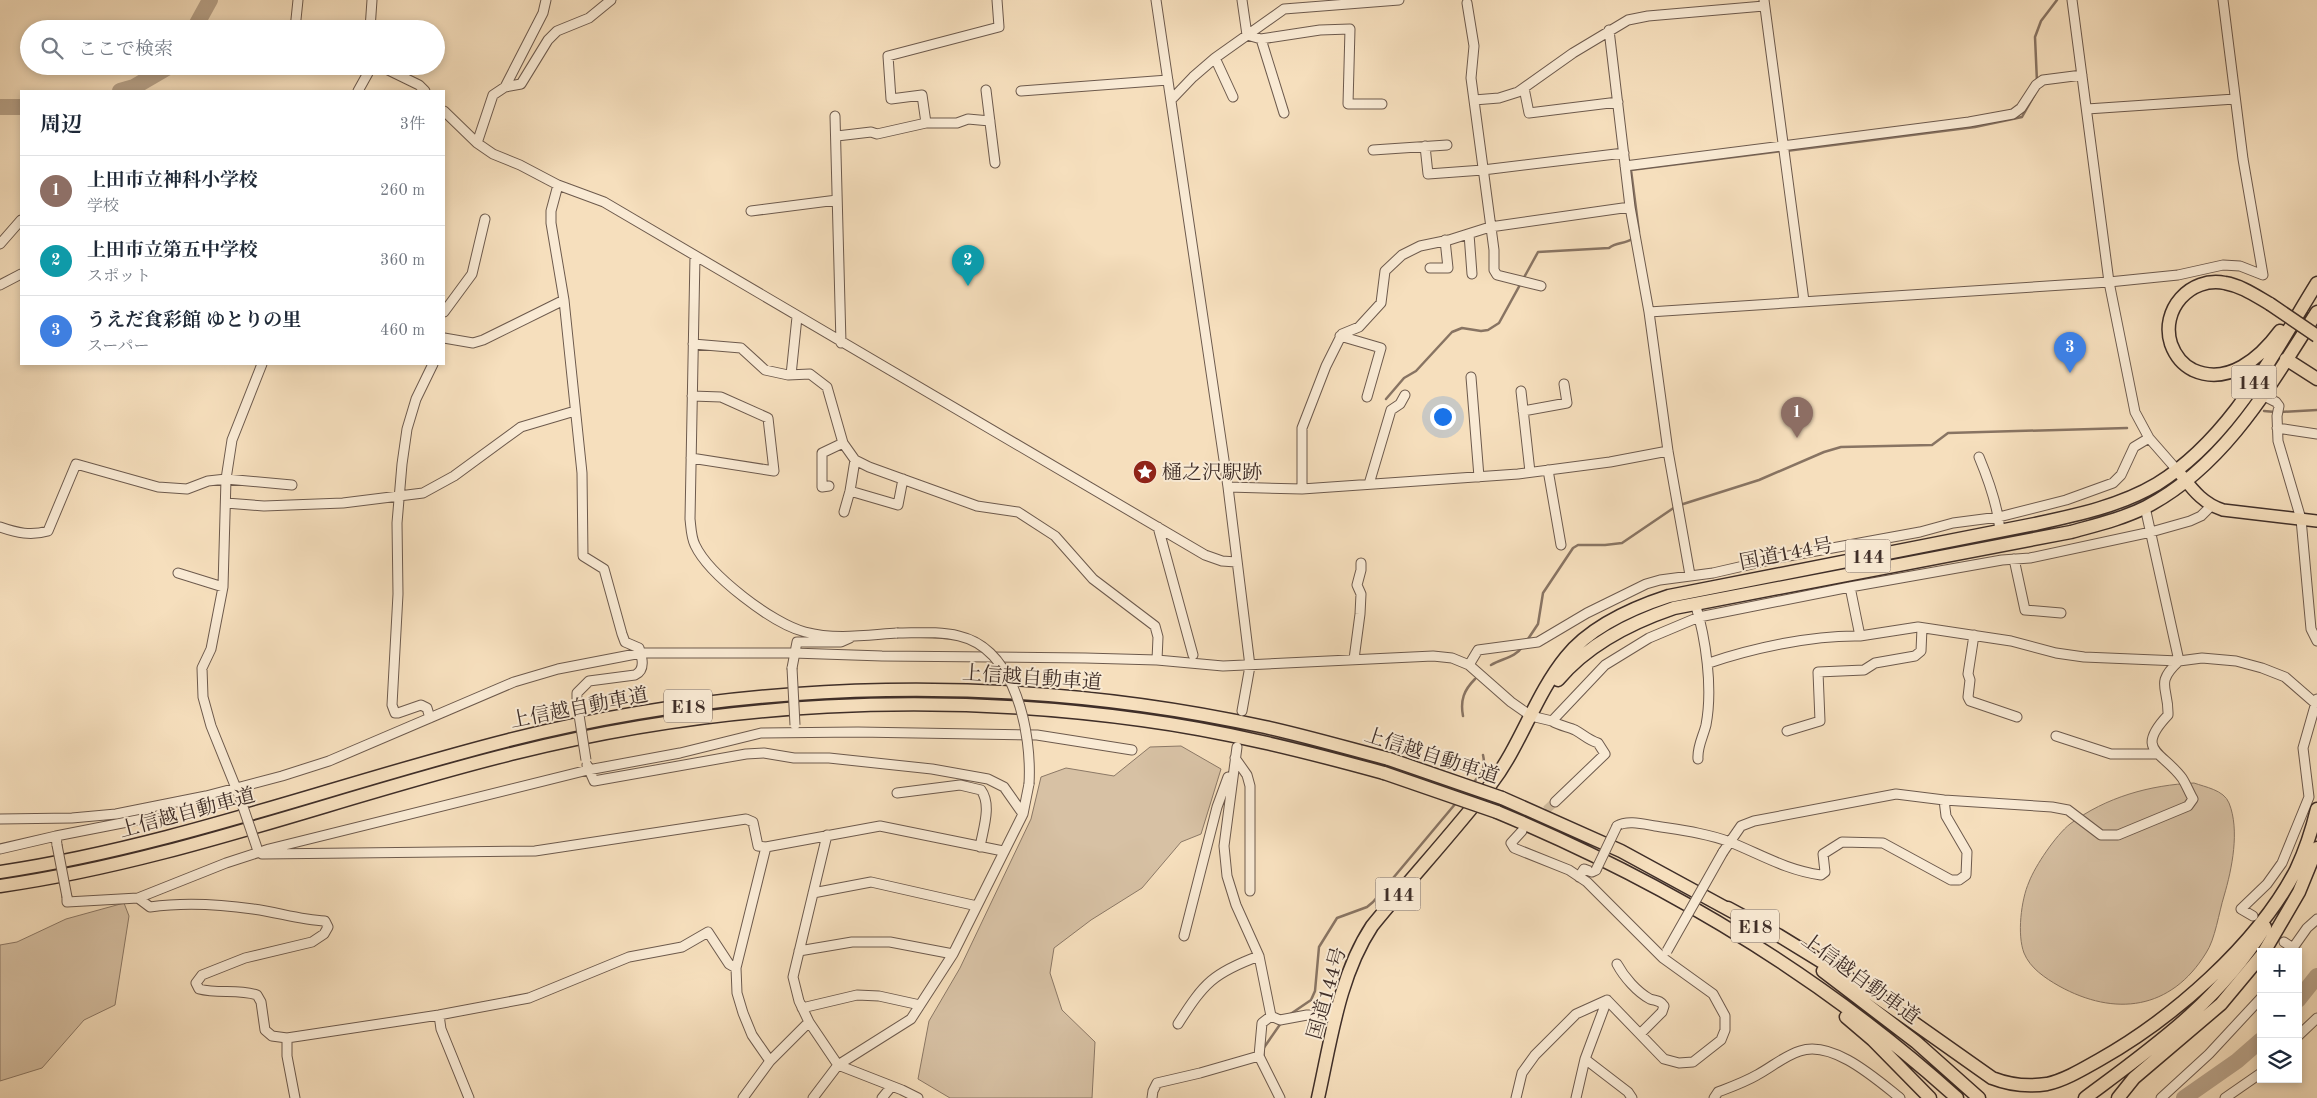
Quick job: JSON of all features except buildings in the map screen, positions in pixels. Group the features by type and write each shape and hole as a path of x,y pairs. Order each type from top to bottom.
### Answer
{"highway":[{"path":"2317,283 2274,338 2248,364 2227,373 2208,375 2189,368 2175,354 2170,339 2169,321 2177,301 2193,287 2213,282 2224,282 2250,292 2270,304 2317,336"},
{"name":"144","path":"2177,470 2197,453 2236,408 2281,342 2317,283"},
{"path":"2281,342 2309,304 2317,299"},
{"name":"144","path":"2187,481 2224,444 2262,395 2317,312"},
{"path":"2286,359 2317,379"},
{"name":"国道144号","path":"1318,1098 1337,1015 1353,958 1361,943 1372,926 1490,784 1513,750 1556,670 1580,642 1613,619 1650,602 1692,590 2063,518 2110,506 2157,484 2177,470"},
{"name":"国道144号","path":"1531,716 1559,678 1596,645 1638,622 1674,608 2070,532 2122,517 2145,507 2187,481"},
{"name":"上信越自動車道","path":"0,872 62,862 175,836 451,755 565,727 680,707 795,694 906,690 963,691 1080,698 1144,706 1264,727 1389,759 1502,798 1621,850 1728,908 1816,966 1878,1012 1944,1066 1979,1098"},
{"name":"上信越自動車道","path":"0,886 67,875 170,851 457,768 568,740 680,721 796,708 926,704 1081,712 1144,720 1264,742 1384,773 1497,812 1560,839 1670,894 1775,958 1826,993 1907,1054 1957,1098"},
{"path":"2085,1098 2177,1029 2217,991 2252,948 2282,898 2296,870 2317,809"},
{"path":"2266,948 2299,892 2317,848"},
{"path":"1728,908 1778,935 1866,989 1992,1078 2006,1083 2034,1086 2049,1083 2083,1070 2132,1040 2181,1005 2247,939 2296,870"},
{"path":"1670,894 1805,985 1841,1013 1872,1040 1930,1098"},
{"path":"2118,1098 2134,1078 2222,1004 2257,961"}],"main road":[{"path":"2177,470 2198,496 2211,506 2223,510 2317,522"}],"street":[{"path":"296,20 298,0"},
{"path":"371,20 372,0"},
{"path":"505,87 543,13 546,0"},
{"path":"478,143 493,95 505,87 521,84 548,40 558,31 589,18 611,0"},
{"path":"926,123 922,96 891,99 888,56 999,27 997,0"},
{"path":"1156,0 1228,487 1250,666 1242,711"},
{"path":"1242,0 1247,35"},
{"path":"1171,100 1215,58 1247,35 1283,4 1399,0"},
{"path":"2072,0 2088,109 2108,282 2135,412 2149,438 2177,470"},
{"path":"1649,312 2108,282 2178,275 2223,265 2240,266 2263,275 2249,202 2224,0"},
{"path":"1467,3 1474,46 1471,78 1494,250 1494,270 1497,275 1541,286"},
{"path":"1474,100 1507,96 1524,88 1573,52 1628,20 1764,3 1804,301"},
{"path":"1247,35 1261,39 1320,30 1350,29 1348,104 1382,104"},
{"path":"1609,30 1630,207 1649,312 1668,451 1690,574"},
{"path":"1261,39 1284,113"},
{"path":"1215,58 1233,97"},
{"path":"359,90 367,75"},
{"path":"398,75 419,85 424,90"},
{"path":"1625,166 1783,147 1969,122 2012,114 2021,108 2036,84 2044,80 2082,75"},
{"path":"1021,91 1168,80"},
{"path":"1524,88 1529,113 1618,102"},
{"path":"986,90 995,164"},
{"path":"2088,109 2235,99"},
{"path":"445,111 478,143 493,154 520,165 558,185 604,202 841,343 1205,554 1222,561 1236,562"},
{"path":"835,116 841,343"},
{"path":"837,136 871,132 877,134 926,123 957,123 968,119 990,121"},
{"path":"1373,150 1447,145"},
{"path":"1424,146 1428,174 1483,170 1624,153"},
{"path":"558,185 551,211 551,223 564,300 582,473 584,556 604,569 625,642 639,648 642,667 639,673 589,681 577,693 586,760 588,770 594,781 746,754 764,753 794,758 828,758 932,769 988,779 1004,786 1023,814"},
{"path":"750,211 838,200"},
{"path":"1302,489 1302,428 1326,366 1340,336 1358,327 1381,303 1385,271 1402,255 1420,246 1490,227 1630,207"},
{"path":"445,311 472,274 485,219"},
{"path":"0,244 20,221"},
{"path":"1469,234 1472,274"},
{"path":"1430,268 1448,268 1446,240"},
{"path":"695,256 691,458 691,532 695,545 711,567 761,610 788,626 806,632 855,636 897,633 934,633 959,636 990,651 1006,670 1013,688 1028,747 1029,784 1023,814 953,954 911,1019 838,1065 813,1098"},
{"path":"0,285 20,275"},
{"path":"445,340 473,343 483,340 564,300"},
{"path":"791,375 797,317"},
{"path":"1340,336 1381,348 1367,397"},
{"path":"693,344 742,348 765,370 791,375 810,374 827,387 842,443 855,460 977,506 1018,512 1055,536 1093,579 1155,626 1158,637 1157,660"},
{"path":"257,851 237,788 210,726 203,697 202,668 211,649 223,586 226,479 232,440 262,365"},
{"path":"430,718 427,708 421,705 398,714 395,713 392,705 396,638 397,523 407,429 416,399 433,365"},
{"path":"1471,377 1479,477"},
{"path":"1523,411 1567,403 1564,384"},
{"path":"1521,391 1530,472"},
{"path":"1369,484 1391,410 1400,404 1405,395"},
{"path":"2262,395 2276,402 2276,428 2282,457 2301,520 2310,629 2317,642"},
{"path":"691,458 774,471 768,418 721,397 692,396"},
{"path":"226,504 264,506 343,503 423,493 454,476 521,427 558,414 575,411"},
{"path":"2276,428 2317,434"},
{"path":"1469,665 1478,650 1538,642 1587,613 1646,584 1690,574 1713,573 1783,557 1920,532 1953,523 1998,517 2066,500 2113,483 2121,476 2134,447 2149,438"},
{"path":"830,486 822,487 822,453 842,443"},
{"path":"1228,487 1302,489 1479,477 1610,462 1668,451"},
{"path":"1979,458 1988,478 2000,531"},
{"path":"844,512 850,491 855,460"},
{"path":"0,527 15,532 35,534 48,531 76,464 158,488 187,489 208,481 226,479 292,485"},
{"path":"1548,470 1561,545"},
{"path":"850,491 898,505 903,479"},
{"path":"1552,721 1605,665 1649,638 1699,617 1850,587 2014,559 2030,558 2151,532 2190,521 2201,516 2211,506"},
{"path":"2145,507 2179,661"},
{"path":"1158,527 1193,655"},
{"path":"2014,559 2025,610 2061,613"},
{"path":"1354,659 1360,614 1361,594 1357,585 1361,563"},
{"path":"178,573 223,586"},
{"path":"1850,587 1860,636"},
{"path":"1695,603 1709,663 1706,725 1698,752 1698,759"},
{"path":"1709,663 1746,651 1838,636 1860,636 1922,628 2011,641 2056,653 2084,657 2179,661 2202,658 2236,661 2285,677 2316,701 2303,748 2309,797 2282,863 2267,884 2241,909 2253,916"},
{"path":"1787,731 1820,721 1818,672 1864,670 1875,663 1915,656 1921,651 1922,628"},
{"path":"1974,635 1968,674 1970,680 1968,697 1970,701 2017,717"},
{"path":"795,729 792,668 793,653 797,642 841,642 855,636"},
{"path":"0,819 72,818 161,806 237,788 329,761 514,682 558,669 641,653 793,653 1157,660 1223,666 1433,656 1452,658 1469,665 1531,716 1552,721 1562,727 1574,729 1587,740 1598,743 1605,754 1555,802"},
{"path":"1665,954 1728,842 1740,826 1754,821 1896,794 1944,800 2052,807 2068,810 2101,835 2118,835 2188,806 2193,799 2181,777 2157,754 2152,741 2155,729 2168,715 2169,700 2164,679 2169,670 2179,661"},
{"path":"56,841 67,902 138,898 257,851 588,770 680,753 761,733 795,729 1037,735 1132,750"},
{"path":"2056,736 2110,754 2157,754"},
{"path":"1236,747 1224,846 1226,876 1236,905 1259,956 1280,1018"},
{"path":"1235,758 1247,775 1250,786 1250,891"},
{"path":"1184,936 1217,807 1235,758"},
{"path":"897,793 960,785 981,790 986,797 986,815 980,847"},
{"path":"1579,877 1584,869 1592,872 1596,870 1617,826 1623,822 1647,824 1698,833 1728,842 1797,871 1821,875 1825,872 1824,854 1842,842 1883,843 1951,880 1959,880 1966,875 1967,852 1946,816 1944,800"},
{"path":"0,849 56,841 164,815 161,806"},
{"path":"257,851 298,855 535,851 746,819 753,822 758,846 766,848 880,826 1003,851"},
{"path":"1522,831 1511,844 1514,848 1569,870 1587,882 1665,954 1713,994 1725,1016 1726,1030 1720,1040 1693,1062 1679,1063 1664,1059 1607,1000"},
{"path":"828,835 793,977 802,1008 809,1022 838,1065 918,1098"},
{"path":"766,848 736,968 737,992 743,1013 752,1035 770,1061"},
{"path":"813,893 871,882 977,906"},
{"path":"138,898 150,907 183,902 254,909 312,920 325,920 328,926 324,934 312,942 245,958 202,975 196,983 199,989 212,992 250,993 257,995 261,1002 265,1030 272,1036 287,1038 439,1015 529,998 629,957 682,947 708,932 729,964 736,968"},
{"path":"2292,948 2307,928 2317,919"},
{"path":"799,951 852,942 890,942 953,954"},
{"path":"2284,942 2289,948"},
{"path":"1178,1024 1202,989 1212,978 1224,970 1259,956"},
{"path":"1617,964 1622,973 1640,992 1651,999 1661,1002 1664,1006 1662,1012 1640,1034"},
{"path":"802,1008 857,995 879,996 920,1005"},
{"path":"1576,1098 1585,1059 1607,1000"},
{"path":"1516,1098 1522,1073 1535,1055 1576,1014 1607,1000"},
{"path":"2161,1098 2210,1054 2257,1002"},
{"path":"439,1015 441,1029 470,1098"},
{"path":"1280,1098 1258,1056 1262,1023 1280,1018 1337,1015"},
{"path":"2302,1032 2317,1018"},
{"path":"743,1098 770,1061 809,1022"},
{"path":"287,1038 287,1056 294,1098"},
{"path":"1714,1098 1718,1092 1758,1075 1781,1060 1802,1050 1828,1051 1857,1064 1900,1098"},
{"path":"1152,1098 1152,1091 1157,1083 1258,1056"},
{"path":"1585,1059 1629,1096"},
{"path":"2225,1098 2257,1076"},
{"path":"882,1098 891,1087"}],"shaded area":[{"path":"1181,746 1221,769 1201,834 1181,842 1142,888 1091,920 1054,948 1050,973 1062,1010 1095,1042 1092,1098 950,1098 918,1079 929,1021 960,968 1031,819 1041,777 1066,768 1114,776 1150,747"},
{"path":"2194,783 2214,790 2227,799 2234,825 2234,850 2230,874 2214,933 2206,953 2192,972 2176,987 2159,997 2140,1003 2101,1002 2080,996 2048,980 2030,963 2024,953 2020,927 2026,889 2046,851 2064,829 2098,806 2129,794 2161,786"},
{"path":"124,903 129,916 115,1005 84,1020 42,1068 0,1081 0,945 17,942 66,919"}],"waterway":[{"path":"199,20 210,0"},
{"path":"2037,82 2035,37 2041,21 2057,0"},
{"path":"124,90 134,87 155,75"},
{"path":"1786,151 1975,127 2022,117 2035,94"},
{"path":"0,107 20,107"},
{"path":"1639,232 1631,170 1781,151"},
{"path":"1386,399 1404,378 1416,371 1452,332 1462,328 1481,331 1488,330 1499,323 1538,252 1609,248 1632,239"},
{"path":"2281,412 2317,410"},
{"path":"2264,411 2275,412"},
{"path":"1680,505 1759,480 1824,452 1841,447 1932,445 1948,433 2127,428"},
{"path":"1526,642 1538,624 1543,593 1573,548 1578,545 1622,543 1675,507"},
{"path":"1491,665 1513,655 1523,646"},
{"path":"1463,716 1462,705 1464,696 1468,687 1475,679"},
{"path":"1473,783 1482,770 1484,763 1483,755"},
{"path":"1289,1015 1311,1000 1315,991 1319,947 1337,918 1367,907 1373,902 1456,803"},
{"path":"2302,995 2317,976"},
{"path":"1264,1059 1263,1049 1281,1023"},
{"path":"2184,1098 2237,1061 2257,1044"}],"tunnel":[{"path":"1526,828 1555,802"}],"place":[{"name":"上田市立第五中学校","path":"968,286"},
{"name":"うえだ食彩館 ゆとりの里","path":"2070,373"},
{"name":"上田市立神科小学校","path":"1797,438"},
{"name":"樋之沢駅跡","path":"1145,472"}]}
